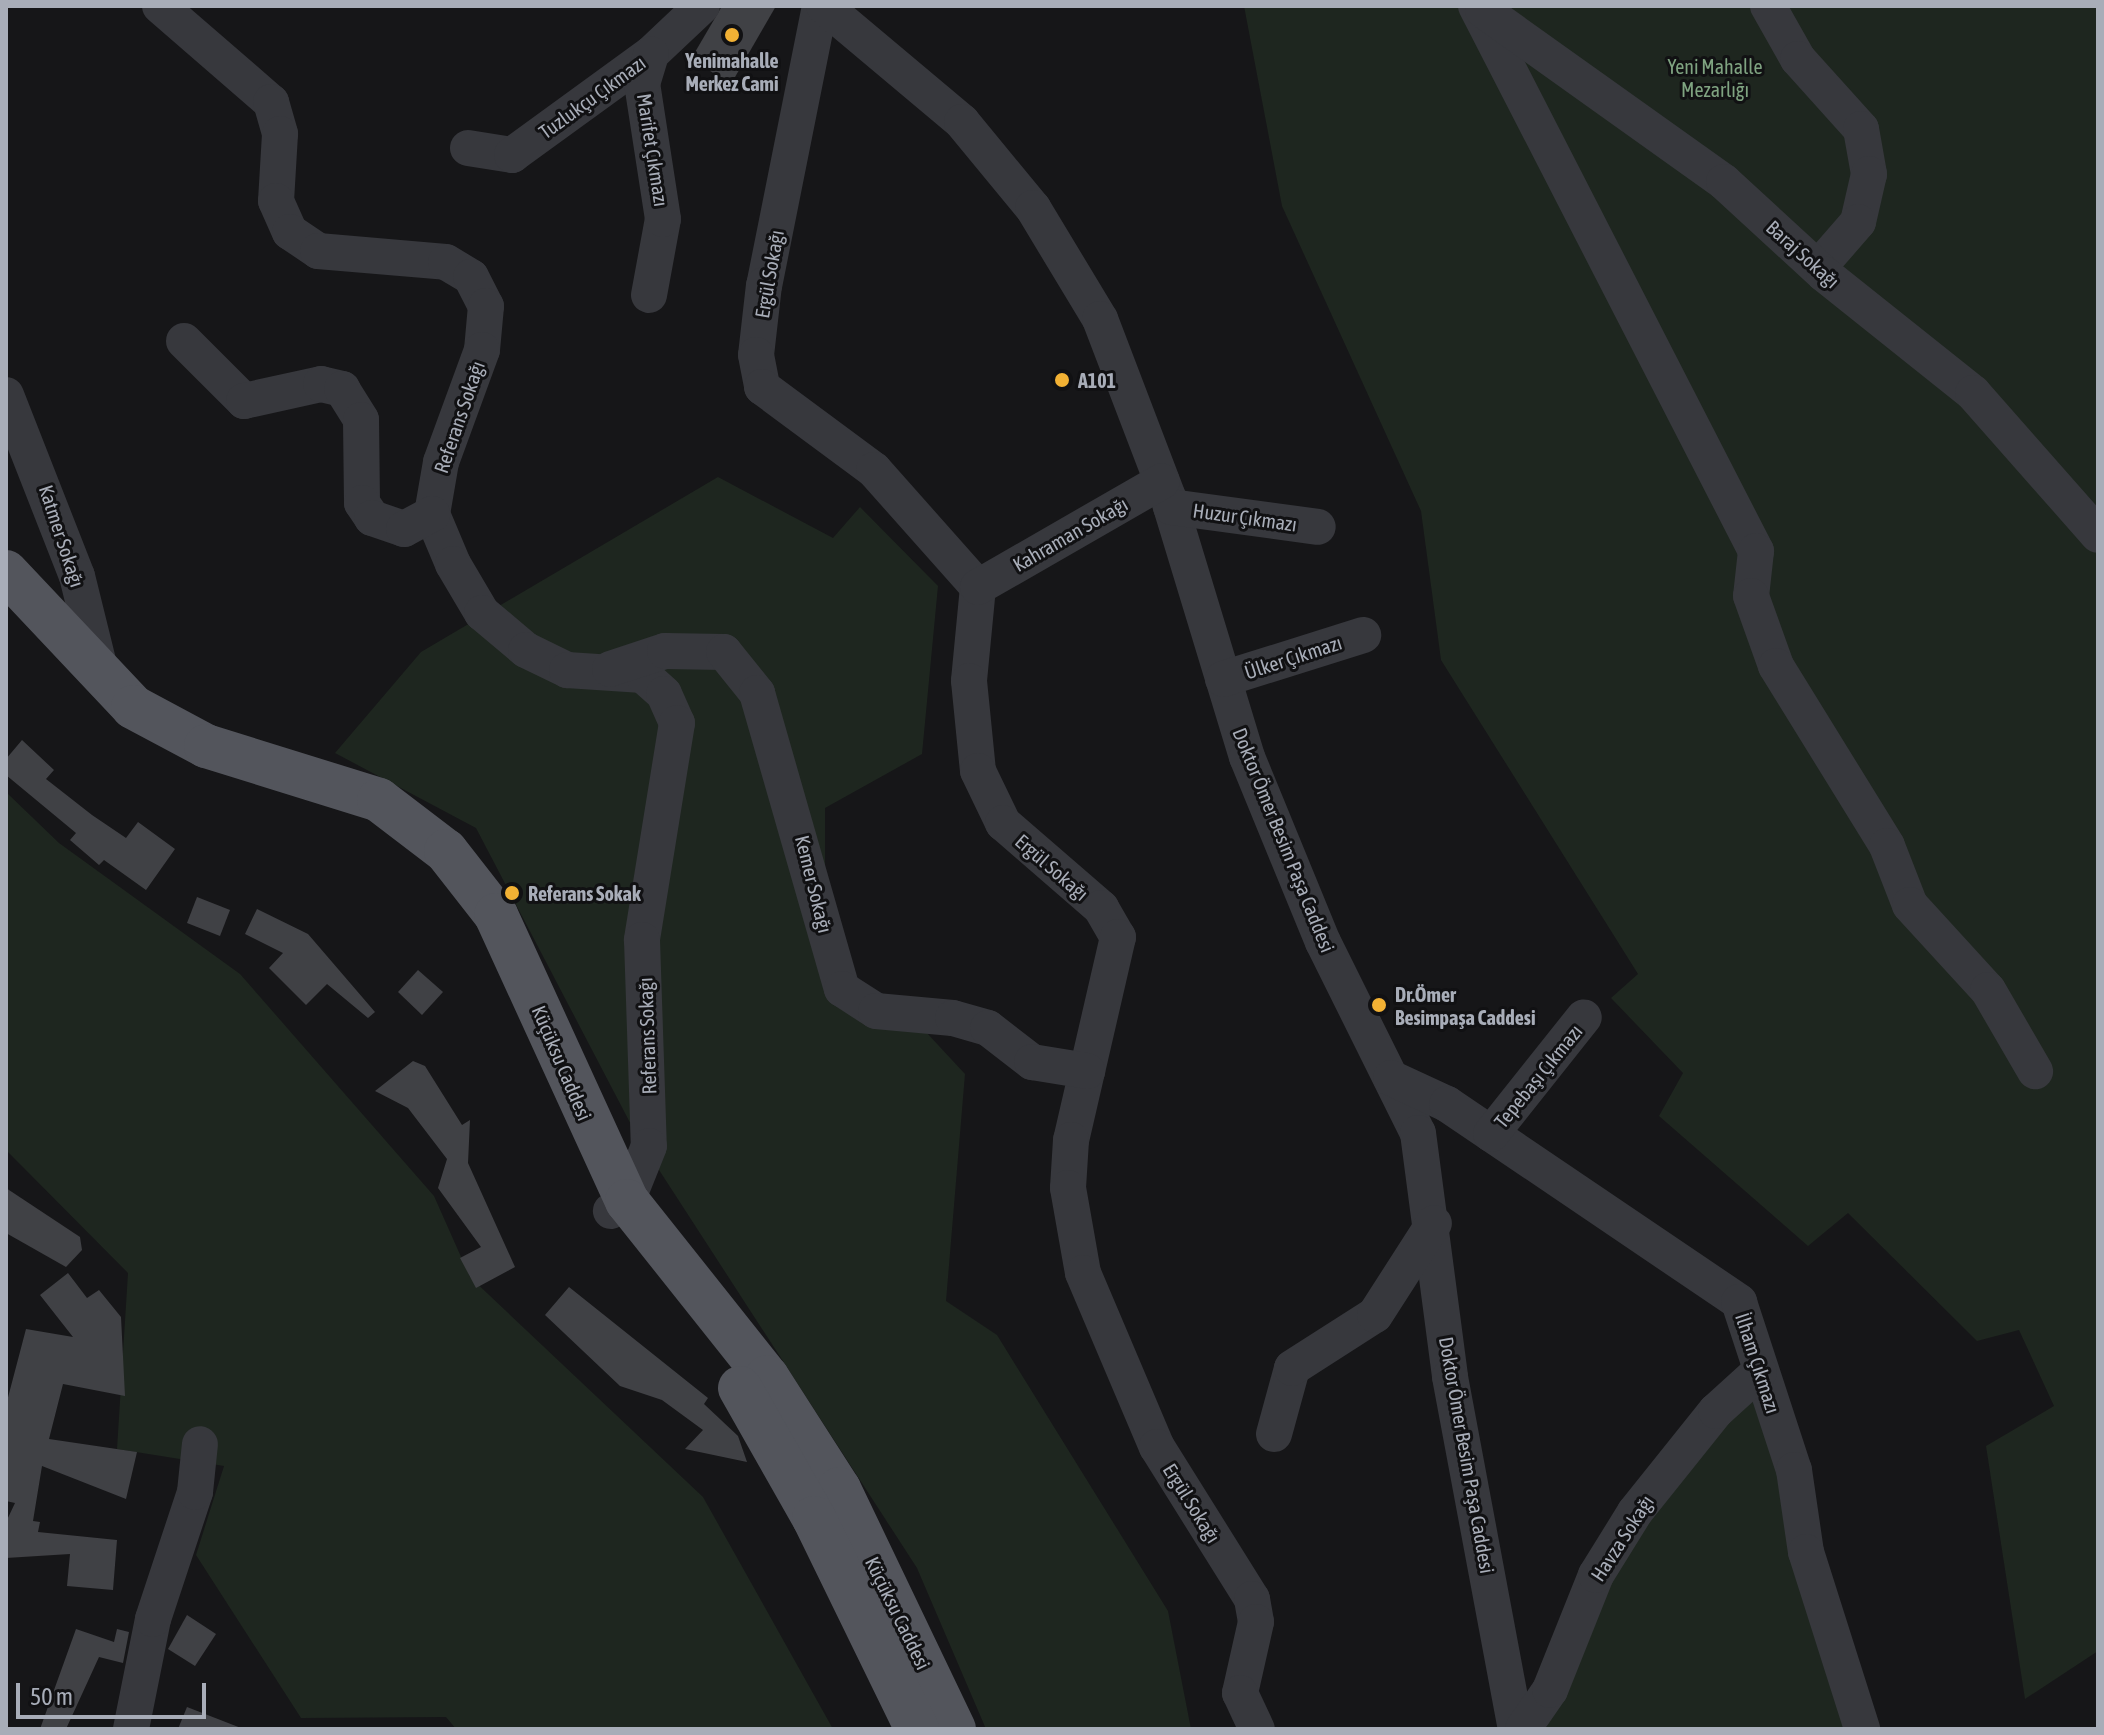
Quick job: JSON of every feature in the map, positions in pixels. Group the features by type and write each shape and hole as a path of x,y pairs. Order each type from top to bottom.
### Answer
{"main road":[{"name":"Küçüksu Caddesi","path":"6,572 103,683 206,746 379,800 446,851 496,915 618,1207 767,1377 839,1489 954,1729"},
{"name":"Küçüksu Caddesi","path":"6,602 74,683 133,736 204,773 369,828 436,872 481,938 568,1140 618,1207 745,1394 917,1729"}],"street":[{"name":"Referans Sokağı","path":"160,6 271,102 280,134 276,201 290,232 330,254 446,262 471,277 486,306 482,350 441,462 432,514 482,613 540,657 567,670 643,675 664,694 677,723 642,940 649,1146 618,1207"},
{"name":"Tuzlukçu Çıkmazı","path":"468,148 512,155 651,54 702,6"},
{"name":"Doktor Ömer Besim Paşa Caddesi","path":"822,6 962,122 1033,208 1100,319 1166,494 1223,679 1317,928 1418,1133 1434,1223 1450,1377 1516,1729"},
{"name":"Ergül Sokağı","path":"822,6 764,285 756,355 762,387 874,470 978,587 969,681 978,771 1003,823 1101,908 1118,937 1087,1071 1068,1188 1083,1273 1157,1447 1252,1599 1256,1622 1240,1693 1257,1729"},
{"path":"1477,6 1756,551 1751,596 1776,666 1887,846 1910,905 1988,990 2035,1071"},
{"name":"Baraj Sokağı","path":"1477,6 1724,182 1818,268 1973,393 2098,535"},
{"path":"1768,6 1798,59 1861,129 1869,174 1858,222 1818,268"},
{"name":"Marifet Çıkmazı","path":"649,295 663,219 642,84 651,54"},
{"path":"184,341 244,401 321,384 342,389 361,420 367,511 404,529 432,514"},
{"name":"Katmer Sokağı","path":"6,395 77,576 103,683"},
{"name":"Huzur Çıkmazı","path":"1166,494 1318,527"},
{"name":"Kahraman Sokağı","path":"978,587 1166,494"},
{"name":"Ülker Çıkmazı","path":"1223,679 1363,635"},
{"name":"Kemer Sokağı","path":"605,671 665,651 724,652 757,693 842,989 876,1011 953,1018 988,1028 1032,1062 1087,1071"},
{"name":"Tepebaşı Çıkmazı","path":"1491,1134 1584,1017"},
{"name":"İlham Çıkmazı","path":"1391,1078 1491,1134 1739,1302 1759,1372 1794,1470 1806,1552 1862,1729"},
{"path":"1274,1434 1292,1368 1375,1315 1434,1223"},
{"name":"Havza Sokağı","path":"1523,1729 1550,1690 1596,1575 1635,1512 1716,1411 1759,1372"},
{"path":"131,1729 153,1619 195,1492 200,1444"}],"green space":[{"name":"Yeni Mahalle Mezarlıḡı","path":"1244,6 2098,6 2098,1651 2025,1699 1986,1446 2054,1406 2019,1330 1977,1341 1848,1213 1808,1246 1659,1116 1683,1073 1611,998 1638,974 1441,660 1421,511 1282,206"},
{"path":"718,477 833,538 860,507 938,586 922,754 825,808 825,875 849,984 900,1004 965,1074 946,1301 997,1335 1168,1611 1191,1729 986,1729 917,1568 637,1136 476,828 335,753 421,652"},
{"path":"6,792 59,843 240,974 434,1196 470,1277 703,1497 833,1729 456,1729 446,1717 301,1718 196,1555 224,1466 117,1449 128,1273 6,1150"},
{"path":"1769,1365 1868,1729 1546,1729 1598,1569"}],"building":[{"name":"Yenimahalle Merkez Cami","path":"722,6 776,6 731,84 691,59"},
{"path":"22,740 54,770 46,779 92,815 126,838 138,822 175,849 146,890 104,860 99,865 70,840 76,833 6,775 6,759"},
{"path":"197,897 230,910 220,936 187,923"},
{"path":"257,909 308,934 375,1012 368,1018 327,984 306,1005 269,968 283,953 245,934"},
{"path":"418,970 443,992 422,1015 398,992"},
{"path":"413,1061 425,1066 462,1125 470,1120 468,1163 515,1267 476,1288 460,1258 481,1247 438,1188 447,1159 408,1108 375,1091"},
{"path":"6,1188 80,1237 82,1250 66,1267 6,1233"},
{"path":"68,1273 87,1298 99,1290 121,1317 125,1396 63,1384 49,1439 137,1452 126,1499 42,1466 33,1521 40,1522 38,1532 117,1540 113,1590 67,1586 70,1554 6,1558 6,1522 15,1503 6,1501 6,1405 26,1329 73,1337 40,1295"},
{"path":"569,1287 708,1398 704,1404 738,1436 747,1462 685,1449 703,1430 662,1400 620,1386 545,1315"},
{"path":"187,1615 216,1634 195,1666 168,1649"},
{"path":"76,1629 114,1642 117,1629 129,1632 123,1663 99,1657 66,1729 40,1729"},
{"path":"187,1707 241,1728 178,1729"}],"place":[{"name":"Yenimahalle Merkez Cami","path":"732,35"},
{"name":"A101","path":"1062,380"},
{"name":"Referans Sokak","path":"512,893"},
{"name":"Dr.Ömer Besimpaşa Caddesi","path":"1379,1005"}]}
